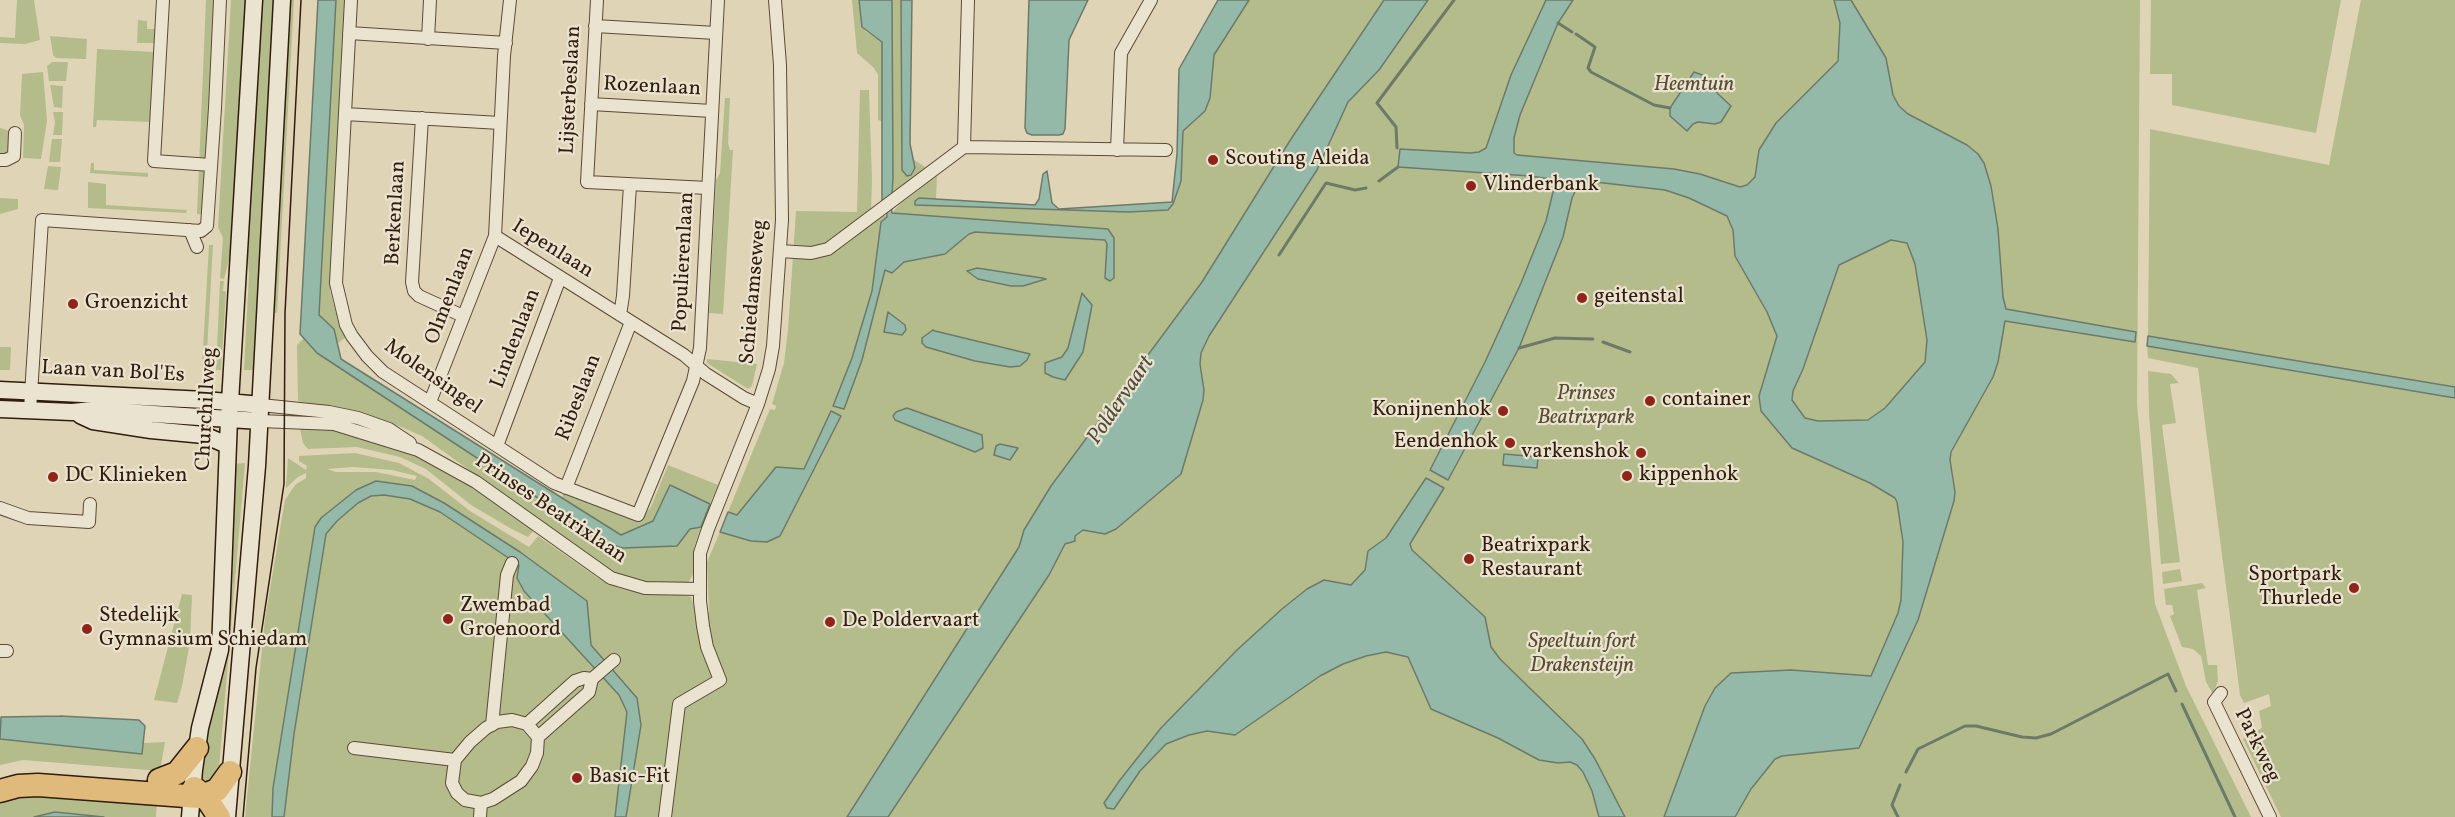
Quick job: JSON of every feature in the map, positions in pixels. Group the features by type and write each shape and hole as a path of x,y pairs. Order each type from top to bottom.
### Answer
{"highway":[{"path":"159,780 177,773 197,748"},
{"path":"0,777 14,773 51,772 159,780 195,799 219,817"},
{"path":"0,791 18,786 38,785 195,799 222,786 230,772"}],"main road":[{"name":"Churchillweg","path":"195,799 197,748 220,650 229,420 254,0"},
{"path":"226,817 260,413 282,0"},
{"name":"Laan van Bol'Es","path":"0,390 230,402 260,413"},
{"name":"Laan van Bol'Es","path":"0,409 72,412 93,410 229,420 260,413"},
{"path":"72,412 93,421 204,435 228,445"}],"street":[{"path":"163,0 154,161 211,165"},
{"path":"30,410 42,220 201,231 207,226 220,0"},
{"name":"Molensingel","path":"351,0 336,283 346,325 367,356 383,372 554,483 638,515"},
{"path":"428,39 430,0"},
{"name":"Iepenlaan","path":"510,0 500,123 495,236 697,364 706,374 758,404"},
{"name":"Lijsterbeslaan","path":"597,0 587,182 630,185"},
{"name":"Populierenlaan","path":"638,515 685,403 700,348 718,0"},
{"name":"Schiedamseweg","path":"665,817 679,704 720,680 706,640 700,589 700,553 758,404 769,369 773,346 782,220 781,95 775,0"},
{"path":"964,147 968,0"},
{"path":"1117,150 1121,53 1151,0"},
{"path":"595,26 716,33"},
{"path":"349,33 506,43"},
{"name":"Rozenlaan","path":"591,104 712,111"},
{"path":"345,114 500,123"},
{"name":"Berkenlaan","path":"422,118 412,282 414,291 419,296 463,316"},
{"path":"0,160 14,156 15,133"},
{"path":"780,251 811,253 828,249 964,147 1166,150"},
{"path":"630,185 708,188"},
{"name":"Ribeslaan","path":"567,488 625,319 623,296 630,185"},
{"path":"190,230 197,246"},
{"name":"Olmenlaan","path":"430,402 495,236"},
{"name":"Lindenlaan","path":"497,446 560,278"},
{"name":"Prinses Beatrixlaan","path":"260,413 329,412 367,421 395,432 418,450 483,487 611,578 645,588 700,589"},
{"path":"0,508 28,518 89,522 90,504"},
{"path":"492,725 507,575 512,563"},
{"path":"538,737 589,692 594,678 614,660"},
{"path":"528,724 575,681 594,678"},
{"name":"Parkweg","path":"2221,693 2214,702 2270,817"},
{"path":"512,720 528,724 538,737 536,760 521,781 493,799 481,803 465,800 457,793 452,783 455,760 470,742 492,725 512,720"},
{"path":"354,748 455,760"},
{"path":"480,817 481,803"}],"green space":[{"path":"17,0 34,0 40,40 25,44 0,43 0,37 15,38"},
{"path":"206,0 223,0 213,215 197,214"},
{"path":"231,0 249,0 235,236 224,279 220,278 223,238 218,227"},
{"path":"260,0 273,0 255,370 244,370 249,274 247,246"},
{"path":"287,0 294,0 277,313 269,313 271,296 275,296 276,292 271,291"},
{"path":"336,0 348,0 330,291 336,313 347,336 337,344 334,329 319,315"},
{"path":"852,0 859,0 865,31 882,42 884,122 878,120 878,75 874,68 857,53"},
{"path":"892,0 901,0 902,170 915,168 913,159 928,169 892,197"},
{"name":"Prinses Beatrixpark","path":"1220,0 2140,0 2137,404 2155,604 2186,686 2251,817 245,817 265,619 285,500 295,485 306,478 306,473 286,488 288,458 306,470 307,466 299,461 299,456 355,453 399,463 429,479 470,511 529,547 538,536 598,578 619,588 643,594 691,597 696,613 709,612 707,562 720,532 733,536 741,510 737,515 728,512 770,409 775,410 776,406 772,404 784,363 788,330 796,211 857,212 860,90 869,90 871,216 908,215 892,213 900,204 937,176 936,199 919,198 1057,210 1167,206 1173,202 1176,192 1183,66","holes":["353,467 392,470 417,476 415,480 376,472 336,472 327,469","376,481 412,486 472,521 407,498"]},
{"path":"2151,0 2341,0 2316,133 2172,105 2172,74 2150,74"},
{"name":"Sportpark Thurlede","path":"2361,0 2455,0 2455,817 2281,817 2243,739 2262,728 2259,711 2271,706 2269,694 2244,703 2240,695 2198,368 2148,358 2147,346 2183,351 2173,340 2148,336 2150,129 2329,165"},
{"path":"138,20 147,21 147,29 155,29 155,43 137,43"},
{"path":"50,36 87,39 86,59 56,58 53,55"},
{"path":"97,49 155,52 151,122 97,120 96,127 93,127"},
{"path":"52,62 68,62 66,81 49,81 47,66"},
{"path":"43,72 47,121 41,159 23,158 24,125 20,115 22,74"},
{"path":"50,85 63,86 62,108 54,107"},
{"path":"725,98 730,98 728,143 730,150 733,150 723,314 709,313 716,180 720,173"},
{"path":"53,112 63,112 62,135 53,135 55,122"},
{"path":"0,128 13,132 11,148 6,154 0,153"},
{"path":"52,139 62,139 60,162 49,162"},
{"path":"91,163 94,163 94,170 148,173 148,177 90,173"},
{"path":"48,166 61,167 58,190 44,189"},
{"path":"88,182 106,184 106,205 187,210 186,213 88,208"},
{"path":"0,198 18,199 18,209 0,214"},
{"path":"209,245 213,245 206,368 202,367"},
{"path":"220,281 224,281 223,291 226,292 221,370 216,370"},
{"path":"304,338 317,353 608,544 623,548 677,546 690,529 701,527 694,547 694,573 688,583 637,582 612,573 422,436 361,414 298,401 297,345"},
{"path":"0,347 11,347 10,370 0,370"},
{"path":"707,359 757,364 752,386 748,389 707,363"},
{"path":"2148,371 2171,374 2179,383 2170,384 2176,423 2162,425 2180,562 2161,564 2149,413"},
{"path":"299,424 312,424 398,447 471,485 534,530 528,537 510,528 471,505 426,469 400,457 357,447 308,449 303,443"},
{"path":"245,463 219,768 211,782 199,780 233,464"},
{"path":"668,465 718,485 710,504 701,501 660,509 653,521 621,535 562,497 564,492 645,514 651,507"},
{"path":"2180,569 2182,581 2163,584 2162,572"},
{"path":"2202,583 2206,588 2197,590 2208,665 2217,665 2218,681 2213,694 2206,682 2201,656 2193,649 2182,647 2170,616 2174,614 2172,605 2166,605 2164,589"},
{"path":"182,594 192,595 190,642 182,686 177,703 154,700"},
{"path":"0,739 141,754 143,743 165,742 160,771 23,760 0,765"},
{"path":"10,794 157,802 156,817 104,817 55,812 34,817 0,817 0,798"}],"water":[{"path":"318,0 336,0 319,315 334,329 341,359 621,535 653,521 670,485 710,504 701,527 690,529 677,546 623,548 608,544 317,353 300,334"},
{"path":"859,0 892,0 893,178 890,196 892,213 1108,229 1114,238 1114,278 1110,281 1105,278 1107,244 1105,240 975,232 969,234 945,254 904,262 892,273 885,270 862,360 844,409 833,406 852,358 872,291 881,222 887,217 886,200 882,202 882,42 862,27"},
{"path":"901,0 912,0 910,144 915,168 911,175 907,176 902,170"},
{"path":"1029,0 1088,0 1069,40 1065,129 1063,134 1059,135 1032,135 1027,133 1025,128"},
{"path":"1218,0 1249,0 1214,55 1210,98 1205,111 1183,131 1181,181 1173,204 1168,210 1128,212 915,205 915,201 919,198 1035,205 1039,199 1043,174 1047,171 1052,203 1059,209 1172,202 1177,154 1179,69"},
{"name":"Poldervaart","path":"1384,0 1428,0 1379,70 1348,102 1317,170 1209,336 1201,353 1203,400 1181,474 1116,529 1105,534 1083,530 1075,536 1075,541 1065,544 1049,575 888,817 847,817 1019,547 1024,530 1051,486 1202,282 1291,139"},
{"path":"1546,0 1573,0 1558,23 1520,115 1514,138 1514,153 1674,169 1700,174 1740,187 1747,185 1755,177 1759,150 1776,123 1838,61 1840,23 1834,0 1851,0 1886,58 1893,95 1899,106 1908,114 1967,145 1978,154 1984,163 1991,186 1998,229 2006,309 2136,332 2135,342 2005,321 1993,377 1951,452 1954,501 1918,620 1859,748 1782,756 1775,759 1751,789 1735,817 1664,817 1705,706 1715,688 1731,673 1791,670 1871,676 1898,613 1901,600 1903,542 1897,502 1895,498 1870,483 1792,448 1761,411 1759,396 1777,336 1767,312 1735,256 1733,230 1727,216 1689,198 1665,190 1595,182 1583,183 1577,188 1572,198 1563,237 1519,348 1448,480 1430,470 1485,362 1521,283 1546,221 1554,182 1550,179 1530,176 1398,167 1400,149 1470,153 1486,148 1511,75","holes":["1891,240 1907,243 1915,264 1927,340 1925,362 1885,408 1868,420 1818,421 1805,418 1792,400 1793,391 1803,369 1839,265"]},
{"path":"1694,72 1705,76 1716,92 1731,106 1721,122 1715,124 1698,122 1687,131 1670,116 1670,108"},
{"path":"977,268 1046,279 1023,286 1011,286 978,279 967,271"},
{"path":"1082,293 1092,305 1083,352 1065,380 1053,377 1045,373 1045,363 1062,357 1068,348"},
{"path":"888,312 905,325 906,330 902,335 884,332"},
{"path":"933,330 1030,354 1020,366 1010,367 975,361 926,347 922,343 922,338"},
{"path":"2148,336 2455,387 2455,398 2147,346"},
{"path":"907,408 982,435 983,448 975,452 895,420 893,416 896,412"},
{"path":"831,411 841,416 780,536 767,542 751,541 720,532 728,512 737,515 776,467 804,469"},
{"path":"1000,444 1018,448 1010,460 994,455 996,446"},
{"path":"1504,454 1538,457 1537,468 1503,465"},
{"path":"1426,478 1444,488 1410,544 1412,550 1485,617 1491,647 1500,659 1582,739 1625,817 1599,817 1592,791 1577,765 1570,762 1539,760 1498,738 1431,709 1408,657 1386,652 1343,664 1320,676 1235,735 1207,731 1166,744 1140,771 1114,809 1107,808 1104,803 1161,728 1237,650 1307,589 1324,580 1351,585 1365,570 1368,551 1386,538"},
{"path":"376,481 412,486 444,503 520,552 587,601 591,645 637,698 641,725 626,817 615,817 627,712 619,695 524,591 517,578 519,565 440,512 410,499 384,495 371,496 358,503 326,534 294,734 284,817 272,817 273,788 315,527 321,518 356,490"},
{"path":"60,716 139,720 145,726 142,754 0,739 1,717"},
{"path":"55,812 104,817 34,817"}],"waterway":[{"path":"1397,148 1396,127 1377,103 1454,0"},
{"path":"1558,23 1572,32"},
{"path":"1576,34 1595,47 1588,68 1591,72 1654,105 1670,108"},
{"path":"1379,181 1398,167"},
{"path":"1279,255 1326,183 1355,190 1366,188"},
{"path":"1519,348 1555,338 1593,339"},
{"path":"1603,342 1630,352"},
{"path":"1906,772 1918,749 1965,726 1976,726 2036,738 2051,734 2168,674 2176,691"},
{"path":"2182,704 2235,817"},
{"path":"1898,817 1892,805 1900,785"}],"tram line":[{"path":"243,817 256,668 284,484 285,313 301,0"}],"place":[{"name":"Scouting Aleida","path":"1213,160"},
{"name":"Vlinderbank","path":"1471,186"},
{"name":"geitenstal","path":"1582,298"},
{"name":"Groenzicht","path":"73,304"},
{"name":"container","path":"1650,401"},
{"name":"Konijnenhok","path":"1503,411"},
{"name":"Eendenhok","path":"1510,443"},
{"name":"varkenshok","path":"1641,453"},
{"name":"kippenhok","path":"1627,476"},
{"name":"DC Klinieken","path":"53,477"},
{"name":"Beatrixpark Restaurant","path":"1469,559"},
{"name":"Sportpark Thurlede","path":"2354,588"},
{"name":"Zwembad Groenoord","path":"448,619"},
{"name":"De Poldervaart","path":"830,622"},
{"name":"Stedelijk Gymnasium Schiedam","path":"87,629"},
{"name":"Basic-Fit","path":"577,778"}],"park label":[{"name":"Heemtuin","path":"1694,86"},
{"name":"Speeltuin fort Drakensteijn","path":"1582,655"}]}
